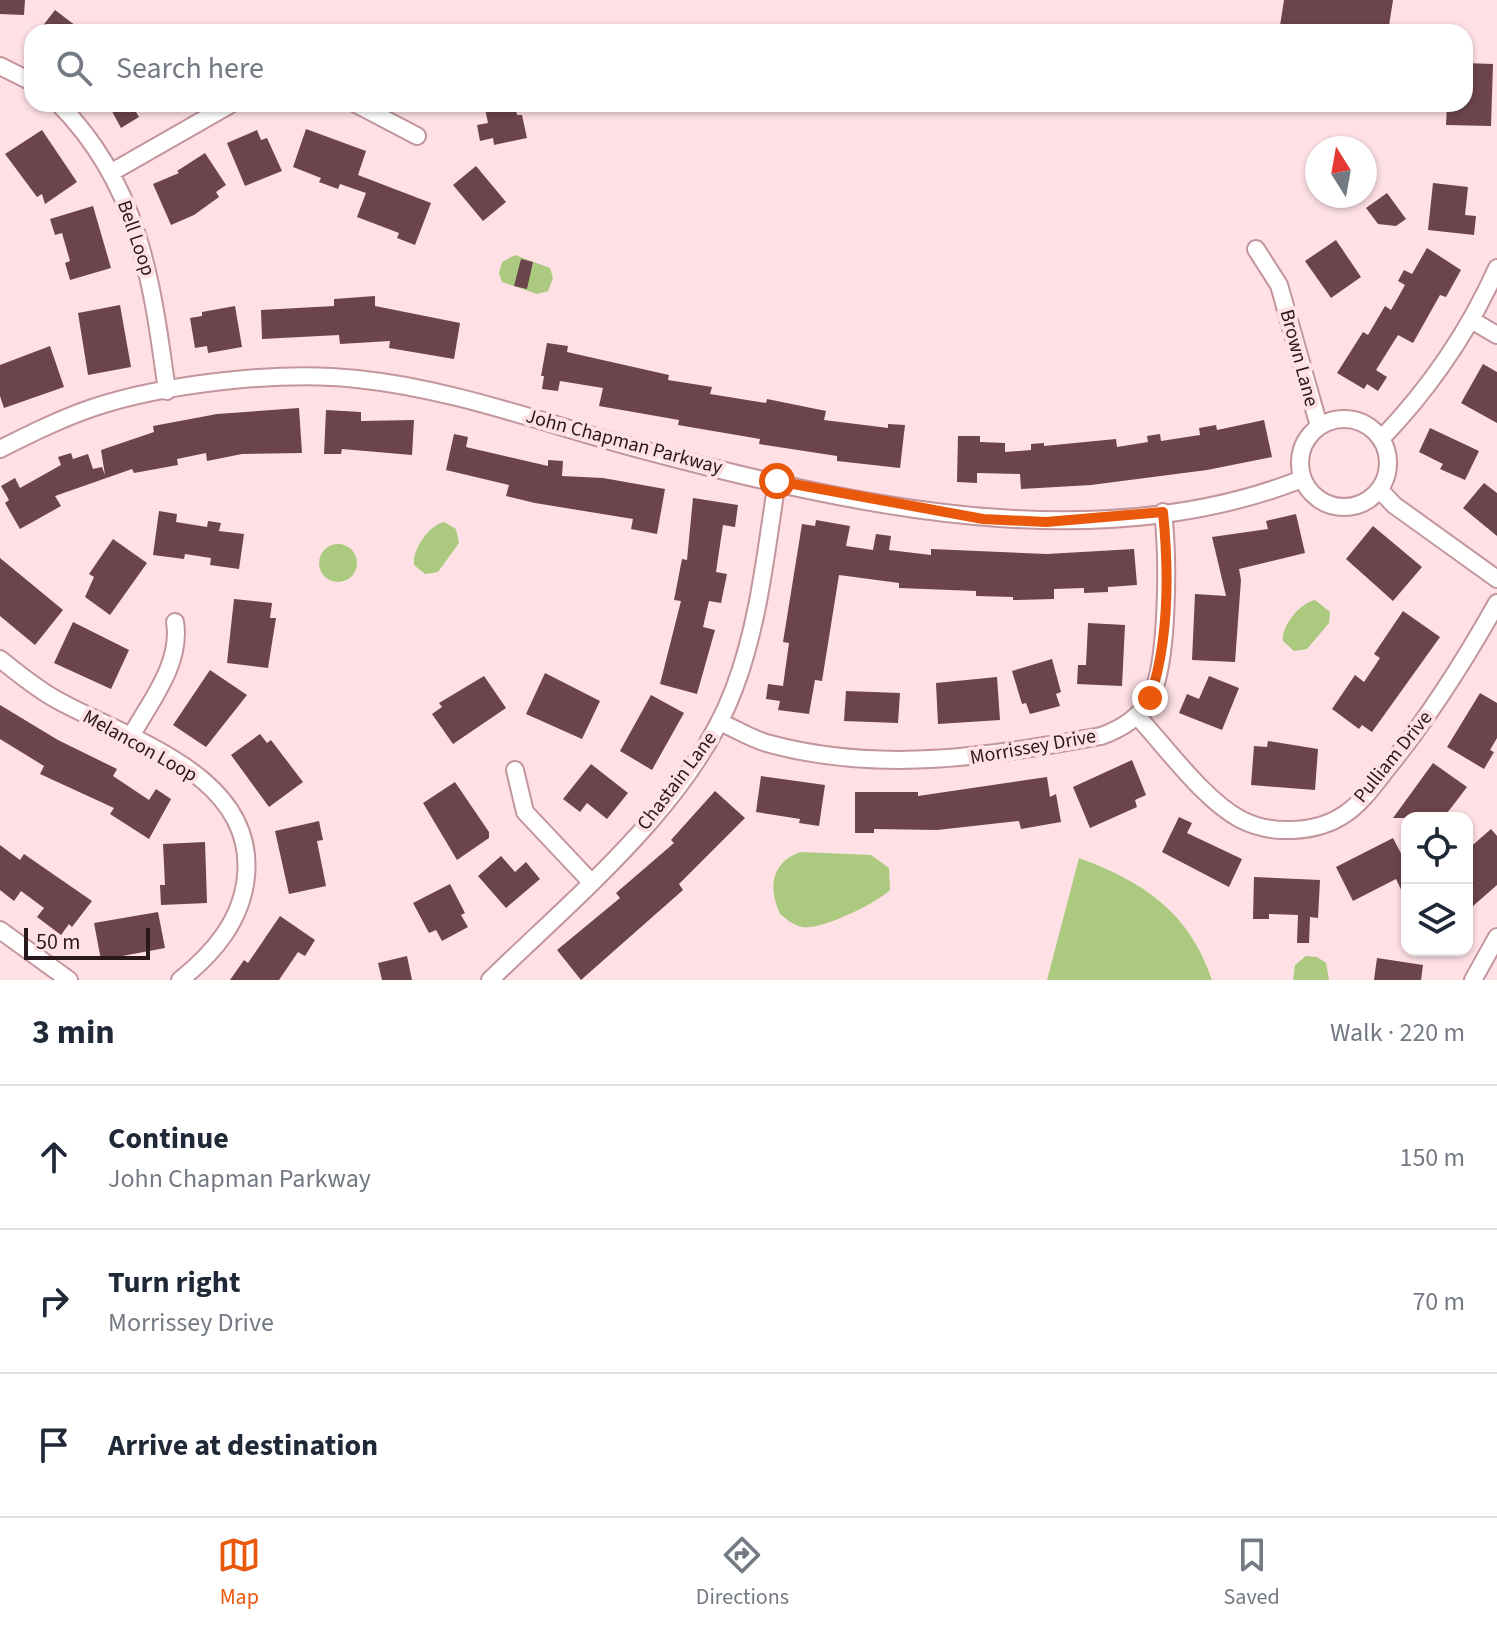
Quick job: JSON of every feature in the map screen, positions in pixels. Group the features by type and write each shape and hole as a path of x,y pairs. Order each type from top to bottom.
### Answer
{"street":[{"path":"0,66 24,78"},
{"name":"Bell Loop","path":"67,112 84,129 112,172 151,276 167,391"},
{"path":"112,172 217,112"},
{"path":"371,112 417,136"},
{"name":"Brown Lane","path":"1256,249 1279,285 1319,426"},
{"path":"1381,439 1427,389 1473,321 1497,268"},
{"path":"1473,321 1497,335"},
{"name":"John Chapman Parkway","path":"0,449 93,407 167,391 252,378 355,378 455,396 644,450 777,481 983,519 1046,522 1163,512 1246,499 1302,479"},
{"path":"1351,419 1366,424 1381,439 1388,453 1388,469 1380,490 1357,506 1338,508 1316,498 1302,479 1300,454 1310,434 1319,426 1334,420 1351,419"},
{"name":"Chastain Lane","path":"490,980 648,822 710,744 735,688 757,602 777,481"},
{"path":"1380,490 1394,505 1497,579"},
{"path":"1137,716 1150,698 1157,676 1169,564 1163,512"},
{"name":"Pulliam Drive","path":"1137,716 1220,804 1240,819 1278,829 1318,826 1343,816 1364,797 1403,749 1473,647 1497,603"},
{"path":"130,738 174,659 175,622"},
{"name":"Melancon Loop","path":"0,659 56,699 187,768 211,786 230,809 243,837 247,866 244,896 234,921 208,954 180,980"},
{"name":"Morrissey Drive","path":"720,722 768,744 834,757 914,762 979,758 1101,736 1118,730 1137,716"},
{"path":"515,770 525,812 590,881"},
{"path":"0,930 69,980"},
{"path":"1473,980 1497,937"}],"green space":[{"path":"515,255 550,268 553,278 548,291 537,294 502,282 499,273 502,262"},
{"path":"444,522 456,529 459,543 438,572 425,574 414,565 416,552 427,533"},
{"path":"338,544 351,550 357,563 351,576 338,582 325,576 319,563 325,550"},
{"path":"1315,600 1330,612 1329,623 1307,649 1294,651 1283,641 1285,629 1298,610"},
{"path":"800,852 871,855 889,868 890,890 861,908 822,925 796,925 780,914 773,886 783,863"},
{"path":"1079,858 1124,878 1161,902 1191,936 1212,980 1047,980"},
{"path":"1306,956 1317,957 1326,963 1329,980 1293,980 1295,965"}],"building":[{"path":"0,0 25,0 24,15 0,14"},
{"path":"1284,0 1393,0 1389,24 1280,24"},
{"path":"55,10 73,24 44,24"},
{"path":"1473,63 1493,64 1491,126 1446,125 1447,112 1473,112"},
{"path":"112,112 136,112 139,117 121,128"},
{"path":"486,112 516,112 522,115 527,138 494,145 493,138 480,141 477,125 488,123"},
{"path":"306,129 366,151 358,175 431,203 415,245 397,238 399,233 357,217 366,193 340,184 338,189 319,182 321,178 293,167"},
{"path":"42,130 77,182 45,204 42,194 37,197 5,154"},
{"path":"257,130 261,140 267,138 282,171 245,186 227,143"},
{"path":"205,153 226,185 216,192 219,197 194,215 171,225 153,184 179,173 177,171"},
{"path":"476,166 506,202 483,221 453,185"},
{"path":"1433,183 1468,187 1465,215 1476,216 1474,235 1428,230"},
{"path":"1387,193 1406,219 1396,226 1378,224 1366,208 1377,208 1377,200"},
{"path":"93,206 111,268 70,280 65,263 70,261 62,233 55,235 50,219"},
{"path":"1336,240 1361,277 1331,298 1305,261"},
{"path":"1427,248 1461,270 1446,297 1440,295 1413,343 1398,335 1376,370 1387,377 1378,391 1367,384 1364,389 1337,373 1363,332 1368,335 1385,306 1391,310 1405,285 1398,281 1404,270 1412,274"},
{"path":"521,259 533,262 527,289 514,286"},
{"path":"375,296 375,306 460,323 454,359 389,348 390,341 340,344 339,335 262,339 261,310 334,306 334,299"},
{"path":"120,305 131,367 88,375 78,313"},
{"path":"235,306 242,347 208,353 207,346 195,348 190,318 202,316 202,312"},
{"path":"547,343 568,346 567,352 669,375 668,380 712,387 710,394 766,403 767,399 826,411 824,420 888,428 888,424 905,425 900,468 837,461 837,456 759,444 760,439 678,425 679,420 599,406 603,388 560,381 558,391 542,389"},
{"path":"50,346 64,387 4,408 0,396 0,365"},
{"path":"1483,364 1497,372 1497,423 1461,403"},
{"path":"299,408 302,453 242,454 207,461 206,453 177,459 178,465 134,473 132,469 55,496 61,506 20,529 5,503 9,500 1,486 15,478 20,488 61,465 58,457 71,453 73,459 88,454 93,469 102,467 105,475 101,450 154,432 153,426 217,414"},
{"path":"326,410 361,412 361,421 414,420 412,455 342,449 341,454 324,454"},
{"path":"1264,420 1272,457 1207,470 1091,485 1021,489 1020,474 977,473 977,483 957,482 958,436 980,436 980,442 1005,443 1005,452 1031,450 1031,444 1044,443 1044,446 1116,439 1117,447 1148,442 1147,436 1160,434 1161,441 1200,435 1199,428 1216,425 1217,430"},
{"path":"1430,428 1479,451 1465,480 1440,469 1443,464 1419,452"},
{"path":"454,434 468,437 466,447 548,466 548,460 563,461 562,476 603,478 665,489 657,534 631,529 633,519 506,496 509,485 446,470"},
{"path":"1484,483 1497,493 1497,536 1463,508"},
{"path":"693,498 738,505 735,527 723,525 716,572 727,574 721,603 709,601 703,627 715,630 697,694 660,684 681,601 674,600 682,559 687,560"},
{"path":"159,511 177,514 176,522 207,527 208,521 221,523 219,531 244,534 239,569 210,565 211,558 185,554 184,559 153,555"},
{"path":"1296,514 1305,553 1239,569 1241,580 1235,662 1192,660 1195,594 1226,596 1212,537 1268,529 1266,521"},
{"path":"816,520 850,526 846,546 873,550 876,534 891,536 889,550 931,555 931,549 1047,554 1134,549 1137,585 1108,587 1108,592 1084,593 1084,588 1054,589 1054,599 1013,600 1013,597 976,596 976,591 899,588 899,583 839,575 822,681 815,680 809,714 778,710 780,701 766,699 768,684 783,686 789,643 783,642 802,524 815,526"},
{"path":"1373,526 1422,567 1393,601 1346,559"},
{"path":"113,539 147,563 110,615 85,597 94,577 89,574"},
{"path":"0,558 63,610 35,645 0,616"},
{"path":"234,599 272,603 270,618 276,618 268,668 227,663"},
{"path":"1403,611 1440,637 1372,732 1362,725 1359,729 1332,709 1355,675 1364,682 1380,658 1374,654"},
{"path":"73,622 129,650 111,689 54,663"},
{"path":"1088,623 1125,625 1122,686 1077,684 1078,665 1086,665"},
{"path":"1052,659 1061,692 1056,694 1060,706 1030,714 1026,703 1022,704 1012,671"},
{"path":"210,670 247,695 206,747 173,725"},
{"path":"545,673 600,701 582,739 526,714"},
{"path":"484,676 506,708 453,744 432,714 442,707 439,703"},
{"path":"1209,676 1239,688 1222,730 1179,713 1187,694 1199,699"},
{"path":"997,677 1000,720 938,724 936,683"},
{"path":"846,691 900,693 898,723 844,721"},
{"path":"1480,693 1497,703 1497,738 1490,750 1494,752 1484,769 1447,747"},
{"path":"651,695 684,713 652,770 620,751"},
{"path":"0,705 58,740 117,769 113,776 149,800 156,789 171,799 149,839 110,814 114,808 40,774 44,766 0,739"},
{"path":"260,734 267,743 271,740 303,782 269,807 231,755"},
{"path":"1268,741 1318,749 1315,790 1251,785 1254,746 1267,747"},
{"path":"1132,760 1146,795 1135,800 1137,807 1090,828 1073,787"},
{"path":"1433,763 1467,787 1448,812 1401,812 1401,818 1393,818"},
{"path":"591,764 628,793 607,819 587,803 580,812 563,799"},
{"path":"761,776 825,785 819,826 799,823 800,819 756,812"},
{"path":"1047,777 1050,797 1056,794 1061,822 1021,829 1019,821 937,830 874,829 874,833 855,833 855,792 918,792 918,796"},
{"path":"455,782 489,832 489,838 457,860 423,803"},
{"path":"715,791 745,818 679,884 683,890 581,980 557,950 620,898 616,893 674,843 671,840"},
{"path":"1179,817 1192,823 1187,833 1242,859 1229,887 1162,852"},
{"path":"319,821 323,840 317,841 326,886 289,894 275,831"},
{"path":"1491,829 1497,836 1497,885 1473,906 1473,884 1473,845"},
{"path":"1393,838 1401,853 1401,889 1396,879 1353,901 1336,867"},
{"path":"205,842 207,903 161,905 160,885 165,885 163,844"},
{"path":"0,845 20,860 24,854 92,901 72,927 69,924 61,935 37,917 44,908 21,891 14,901 0,890"},
{"path":"501,856 515,872 526,862 540,879 506,908 478,876"},
{"path":"1254,877 1320,880 1318,918 1310,917 1309,943 1297,943 1298,915 1269,914 1269,919 1253,919"},
{"path":"450,884 465,913 461,915 468,927 442,941 436,930 429,933 413,903"},
{"path":"158,912 165,948 101,960 94,923"},
{"path":"280,916 315,940 305,956 298,952 279,980 230,980 244,960 248,963"},
{"path":"407,956 412,980 382,980 378,963"},
{"path":"1377,958 1423,965 1421,980 1374,980"}],"route":[{"path":"777,481 983,519 1046,522 1163,512 1169,564 1157,676 1150,698"}]}
